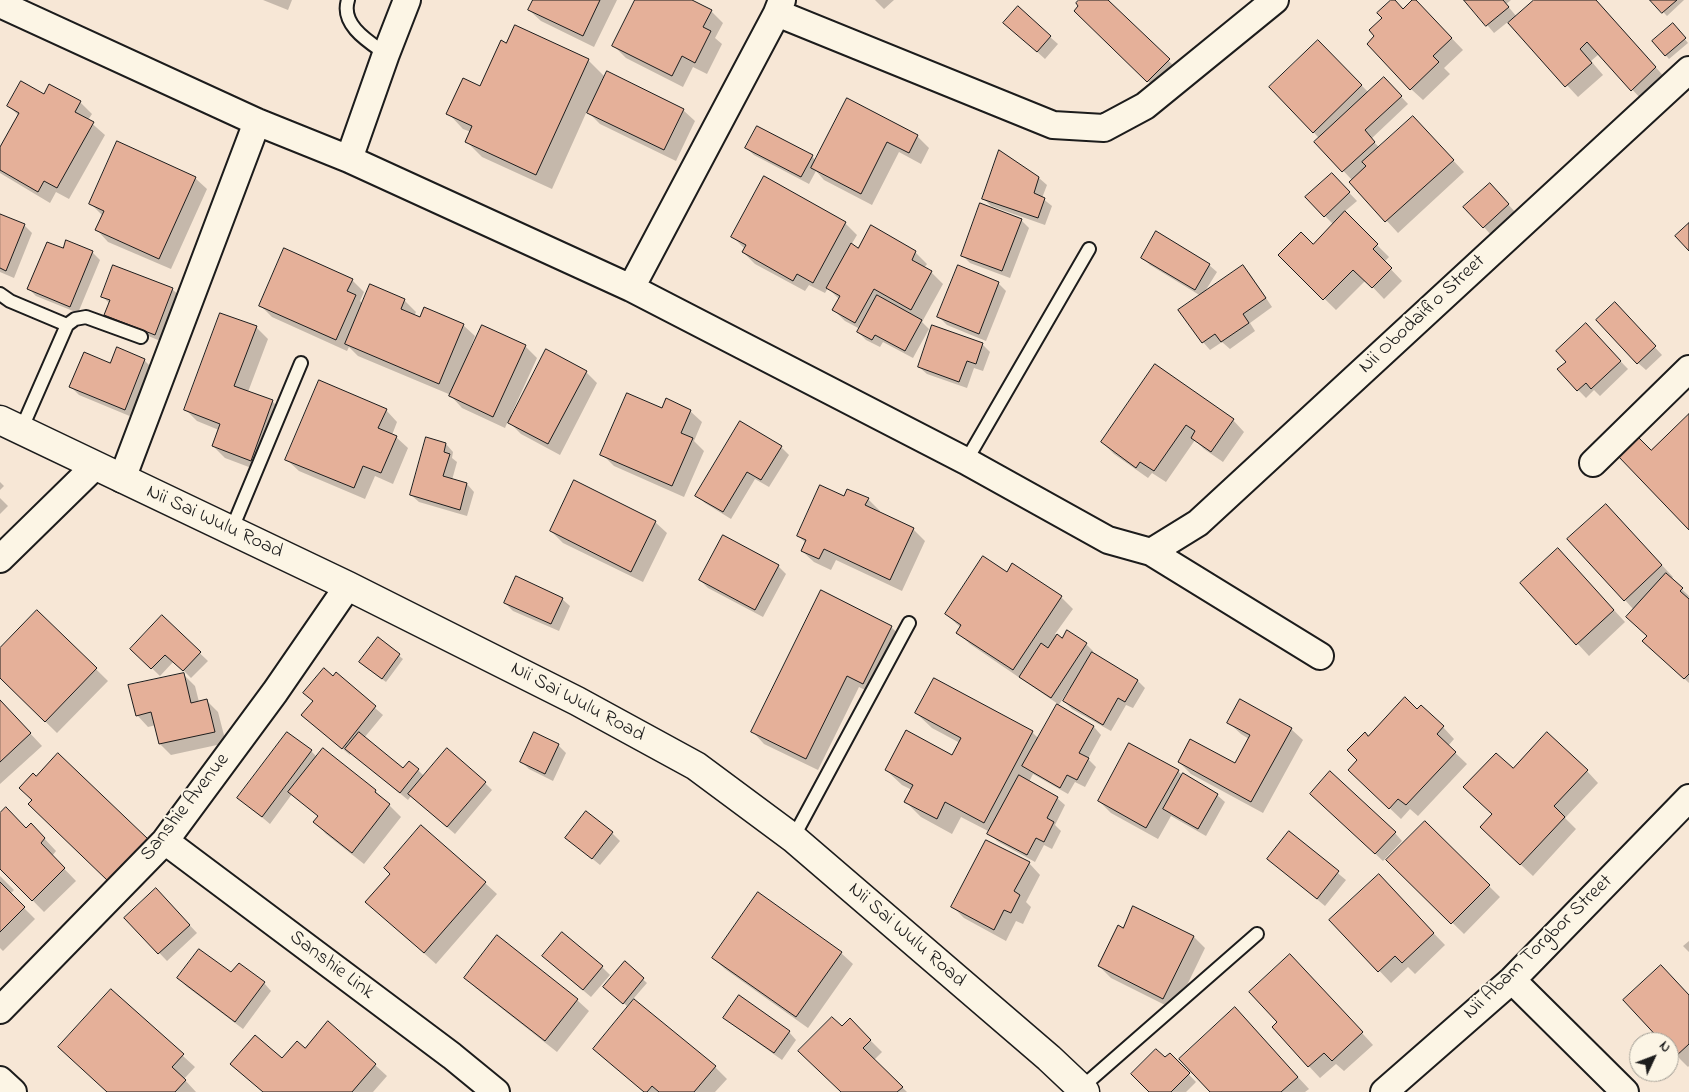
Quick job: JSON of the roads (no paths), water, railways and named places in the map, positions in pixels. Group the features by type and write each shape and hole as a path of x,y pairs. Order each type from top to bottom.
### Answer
{"street":[{"path":"349,159 386,54 408,0"},
{"path":"631,288 780,6 1053,125 1104,128 1145,106 1276,0"},
{"path":"0,4 257,122 349,159 631,288 966,461 1108,540 1151,552 1320,656"},
{"name":"Nii Obodaifio Street","path":"1151,552 1198,523 1689,70"},
{"path":"122,479 257,122"},
{"path":"1592,463 1689,369"},
{"name":"Nii Sai Wulu Road","path":"11,425 348,586 577,701 696,766 793,838 1049,1058 1083,1090"},
{"path":"0,559 94,466"},
{"name":"Sanshie Avenue","path":"0,1010 165,841 274,692 348,586"},
{"name":"Nii Abam Torgbor Street","path":"1384,1092 1512,980 1689,798"},
{"name":"Sanshie Link","path":"165,841 452,1056 496,1092"},
{"path":"1512,980 1625,1092"},
{"path":"0,1080 13,1092"}],"lane":[{"path":"348,0 350,21 360,34 386,54"},
{"path":"966,461 1089,249"},
{"path":"0,294 10,301 67,325"},
{"path":"11,425 67,325 75,319 86,317 141,337"},
{"path":"232,532 301,363"},
{"path":"793,838 909,623"},
{"path":"1083,1090 1257,934"}]}
